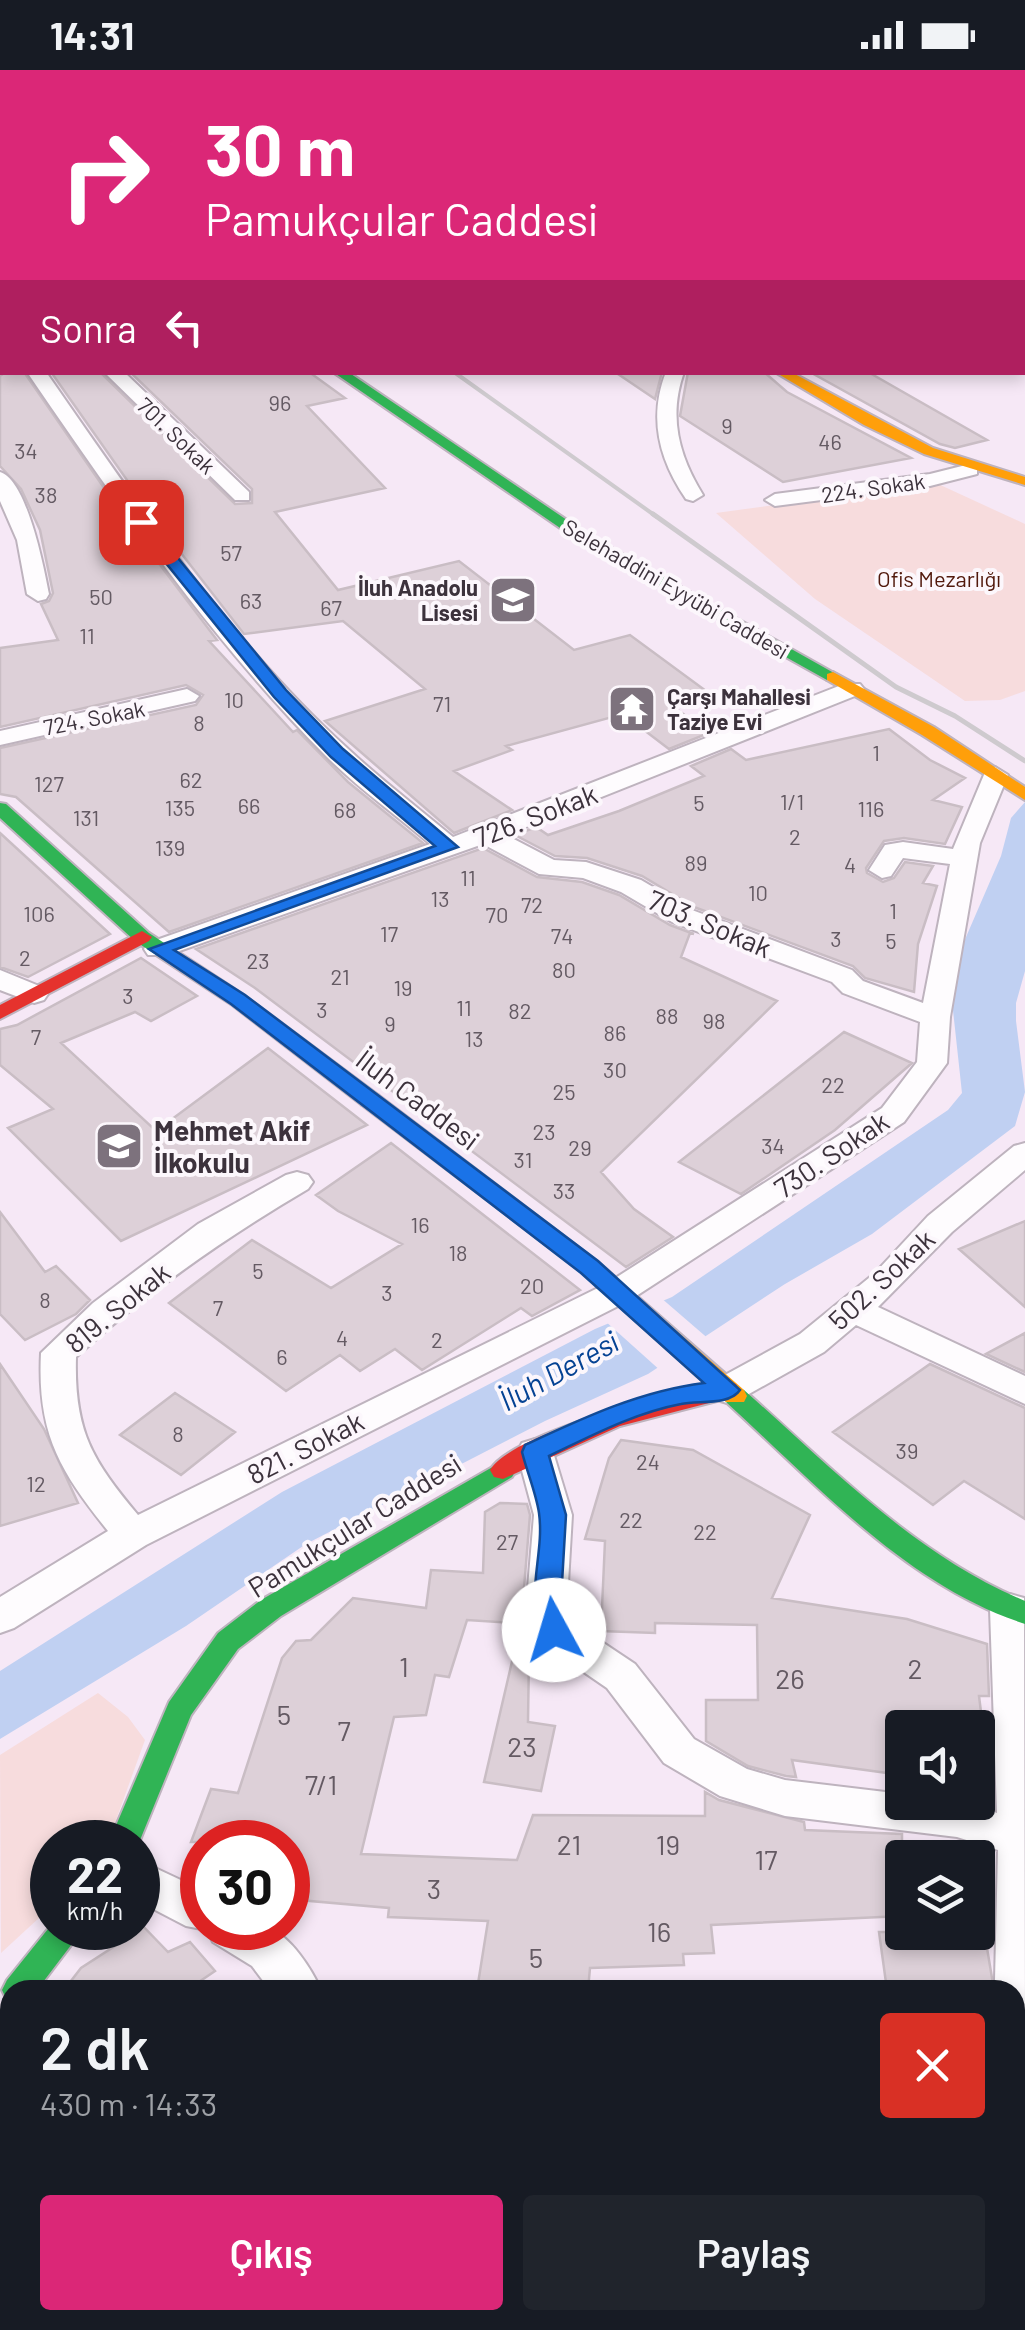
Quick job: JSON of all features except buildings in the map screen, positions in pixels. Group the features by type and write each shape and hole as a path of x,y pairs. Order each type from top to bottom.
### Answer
{"street":[{"path":"38,375 162,553 280,693 337,753 448,847"},
{"name":"701. Sokak","path":"116,375 242,496"},
{"name":"Selehaddini Eyyübi Caddesi","path":"343,375 493,479 624,562 852,689 1013,787"},
{"path":"674,375 666,412 668,438 675,469 693,495"},
{"path":"786,375 894,437 970,470 1025,481"},
{"name":"224. Sokak","path":"775,500 930,480 970,470"},
{"path":"0,478 28,540 38,594"},
{"name":"726. Sokak","path":"155,946 486,834 852,689"},
{"name":"724. Sokak","path":"0,738 187,696"},
{"name":"730. Sokak","path":"624,1297 892,1115 932,1063 935,1017 964,858 1013,787"},
{"name":"İluh Caddesi","path":"0,808 155,946 238,1000 624,1297 727,1390"},
{"name":"703. Sokak","path":"486,834 548,868 586,870 631,886 682,916 842,976 854,987 935,1017"},
{"path":"882,870 894,851 964,858"},
{"path":"0,1013 34,994 155,946"},
{"path":"0,979 34,994"},
{"name":"502. Sokak","path":"727,1390 812,1343 887,1281 940,1224 1025,1154"},
{"name":"819. Sokak","path":"132,1535 70,1457 55,1396 58,1353 105,1311 210,1232 297,1182"},
{"name":"821. Sokak","path":"0,1617 132,1535 624,1297"},
{"path":"852,1310 1025,1391"},
{"path":"727,1390 899,1540 983,1598 1017,1611 1022,1839 1018,1980"},
{"name":"Pamukçular Caddesi","path":"132,1820 172,1716 230,1640 276,1606 534,1452 617,1413 680,1395 727,1390"},
{"path":"534,1452 553,1515 548,1600 554,1630 621,1676 679,1751 735,1782 785,1798 957,1819 1022,1839"},
{"path":"26,1980 50,1950"},
{"path":"265,1950 290,1980"}],"green space":[{"name":"Ofis Mezarlığı","path":"936,483 1025,524 1025,691 1000,700 965,701 815,599 716,513"},
{"path":"98,1693 128,1717 145,1740 116,1820 30,1820 30,1926 1,1953 0,1755"}],"water":[{"name":"İluh Deresi","path":"1025,802 1025,971 1016,1003 1016,1021 1025,1092 1015,1126 872,1234 785,1284 648,1374 545,1421 306,1544 186,1626 0,1739 0,1671 282,1492 595,1329 672,1297 948,1110 962,1093 951,992 963,944 1001,856 1011,818"}],"pier":[{"path":"660,1297 711,1341 662,1372 604,1320"}],"railway":[{"path":"458,375 657,517"},
{"path":"653,514 896,687 955,716 1025,761"}],"traffic: fast":[{"path":"343,375 587,540 833,677"},
{"path":"0,808 142,937 238,1000 370,1100"},
{"path":"735,1396 907,1547 984,1595 1025,1613"},
{"path":"133,1820 179,1710 228,1641 271,1608 503,1470"},
{"path":"26,1980 50,1950"}],"traffic: slow":[{"path":"786,375 929,451 1025,481"},
{"path":"833,677 928,731 1025,795"},
{"path":"370,1100 590,1267 735,1396"}],"traffic: jam":[{"path":"0,1013 142,937"},
{"path":"503,1470 612,1420 668,1402 727,1390"}],"place":[{"name":"İluh Anadolu Lisesi","path":"513,600"},
{"name":"Çarşı Mahallesi Taziye Evi","path":"632,709"},
{"name":"Mehmet Akif İlkokulu","path":"119,1146"}],"route":[{"path":"141,522 162,553 280,693 337,753 448,847 158,949 238,1000 590,1267 727,1390 680,1395 617,1413 534,1452 553,1515 548,1600 554,1630"}]}
